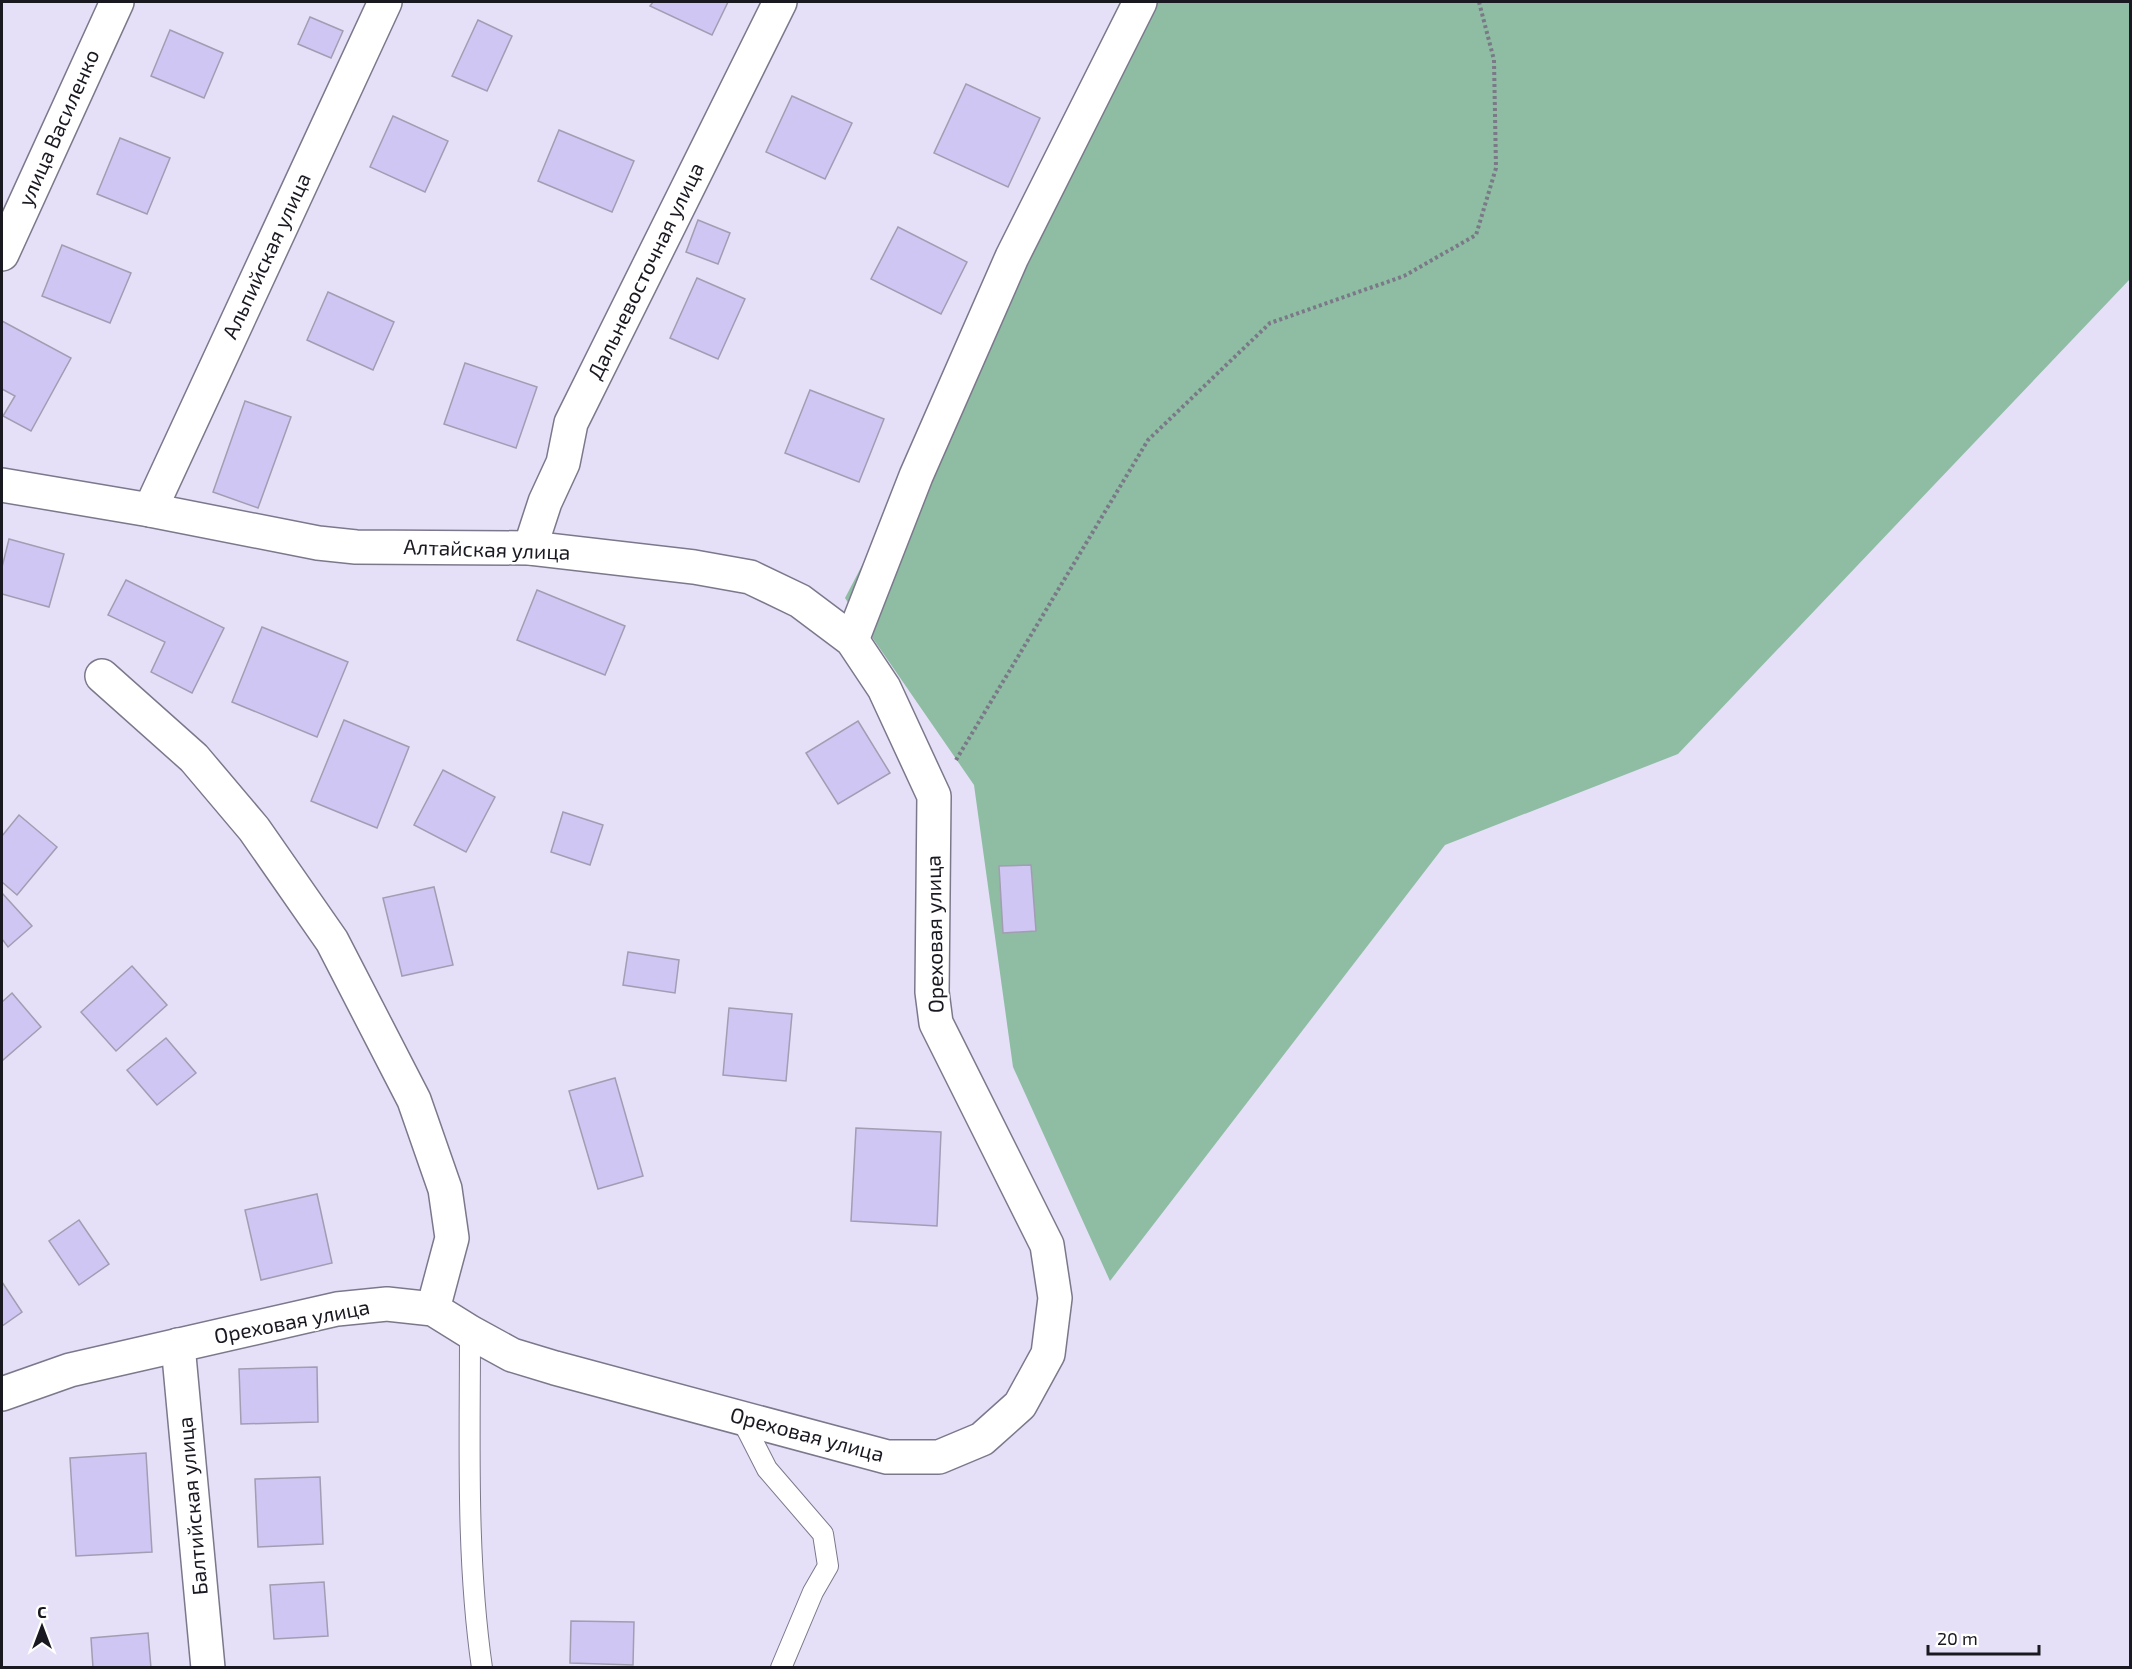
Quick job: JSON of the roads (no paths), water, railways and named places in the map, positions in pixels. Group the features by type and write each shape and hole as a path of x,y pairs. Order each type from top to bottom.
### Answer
{"street":[{"name":"улица Василенко","path":"2,254 117,2"},
{"name":"Альпийская улица","path":"150,510 385,2"},
{"name":"Дальневосточная улица","path":"530,548 545,502 563,463 571,423 780,2"},
{"path":"852,640 916,477 1007,268 1140,2"},
{"name":"Алтайская улица","path":"2,485 150,510 318,543 356,547 530,548 694,567 750,577 800,600 852,640 884,688 934,796"},
{"path":"102,676 194,758 254,829 332,941 414,1100 446,1189 452,1238 433,1309"},
{"name":"Ореховая улица","path":"2,1394 70,1370 337,1309 387,1304 433,1309 512,1355 887,1457 939,1457 982,1439 1020,1405 1048,1354 1055,1298 1047,1245 936,1023 932,992 934,796"},
{"name":"Балтийская улица","path":"178,1345 208,1668"}],"lane":[{"path":"470,1332 470,1480 474,1614 482,1668"},
{"path":"741,1418 767,1469 823,1534 828,1566 813,1592 781,1668"}]}
